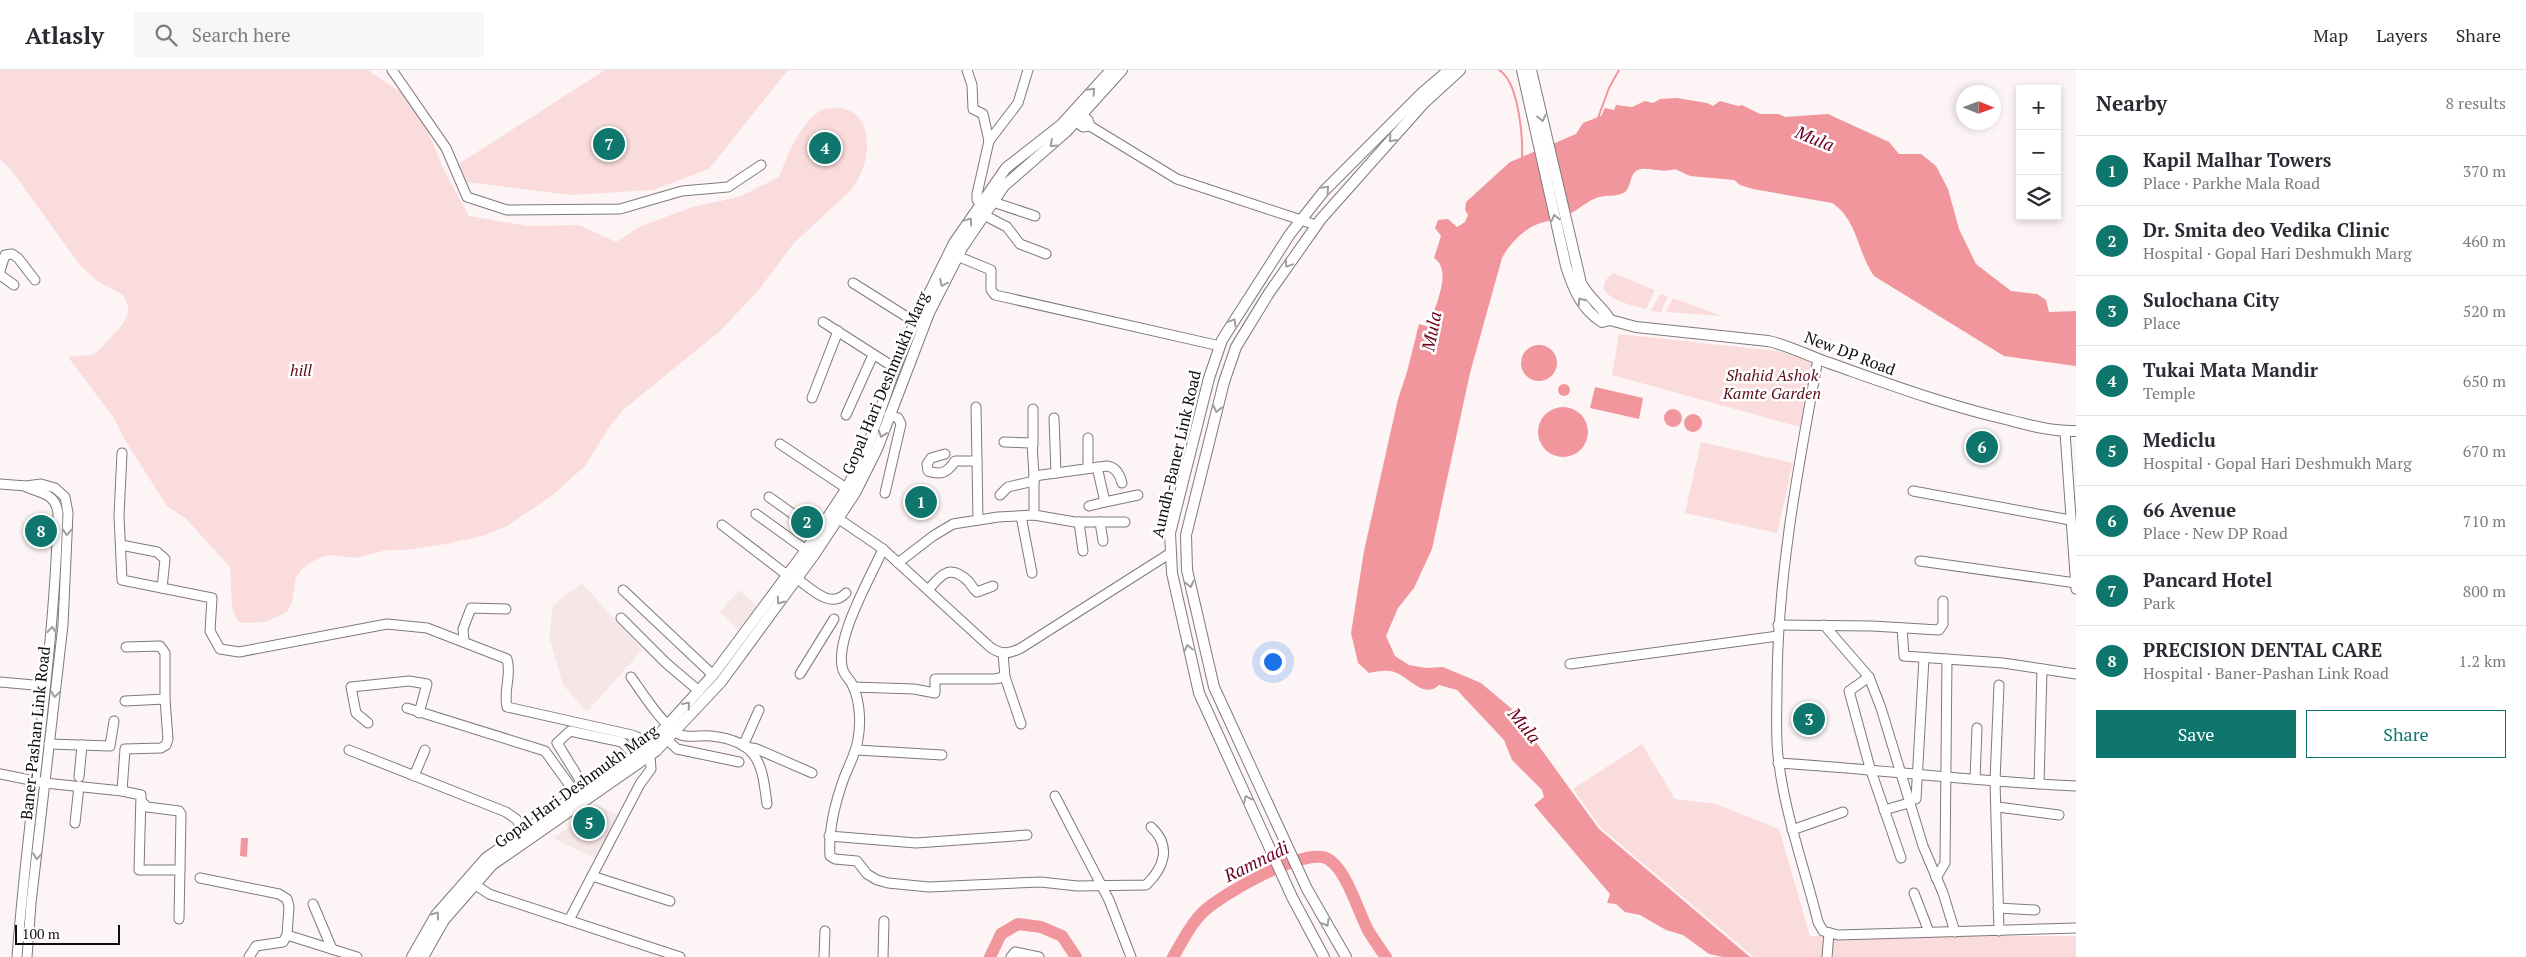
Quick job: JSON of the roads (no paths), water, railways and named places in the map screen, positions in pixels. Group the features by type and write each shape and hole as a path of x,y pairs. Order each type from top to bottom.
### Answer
{"main road":[{"name":"Gopal Hari Deshmukh Marg","path":"1076,116 1111,70"},
{"name":"Gopal Hari Deshmukh Marg","path":"422,957 444,920 474,884 502,857 652,750 721,682 870,462 929,313 958,256 1010,165 1076,116 1122,70"},
{"path":"1522,70 1570,265"},
{"path":"1531,70 1570,265"},
{"name":"Aundh-Baner Link Road","path":"1324,957 1292,897 1200,692 1169,554 1170,533 1209,378 1220,346 1255,285 1300,220 1324,191 1423,92 1455,71"},
{"name":"Aundh-Baner Link Road","path":"1346,957 1307,890 1214,688 1185,553 1186,535 1224,382 1236,347 1273,286 1316,225 1424,103 1455,71"},
{"name":"Gopal Hari Deshmukh Marg","path":"851,491 895,368 914,322 946,257 987,207"},
{"name":"New DP Road","path":"1570,265 1572,287 1582,304 1602,322 1610,320 1636,326 1768,341 1788,346 1818,359 1954,407 2065,432 2076,431"},
{"name":"Gopal Hari Deshmukh Marg","path":"672,729 699,691 714,675 791,577 818,532 835,516"},
{"path":"1169,554 1185,553"},
{"name":"Gopal Hari Deshmukh Marg","path":"412,957 436,915 467,877 496,850 525,832 576,794 634,755 652,750"}],"street":[{"path":"392,70 446,148 467,197 507,210 620,210 682,191 728,187 761,165"},
{"path":"967,70 972,85 973,109 983,114 988,141 977,200 987,207 1020,244 1046,254"},
{"path":"988,141 1018,103 1028,70"},
{"path":"1076,116 1177,179 1316,225"},
{"path":"987,207 1035,216"},
{"path":"14,285 0,273 5,255 12,254 18,258 35,280"},
{"path":"958,256 991,270 992,290 995,295 1220,346"},
{"path":"853,283 914,322"},
{"path":"823,322 895,368"},
{"path":"812,398 838,331"},
{"path":"846,415 873,355"},
{"path":"1818,359 1794,496 1778,625 1778,763 1792,830 1818,922 1823,930 1829,934 1999,932 2076,928"},
{"path":"976,406 978,520"},
{"path":"1033,409 1034,515"},
{"path":"885,493 901,424 898,418 889,415"},
{"path":"1054,418 1056,473"},
{"path":"2065,432 2065,475 2073,494 2070,520 2076,589"},
{"path":"1088,438 1093,468 1105,502"},
{"path":"1004,442 1030,443 1033,445"},
{"path":"780,444 851,491"},
{"path":"122,453 118,516 122,580 212,598 210,631 220,649 239,652 387,624 427,628 507,659 510,671 505,697 507,707 632,735 652,750 651,769 640,784 569,920"},
{"path":"945,454 931,458 927,464 928,471 944,473 948,471 955,461 977,461"},
{"path":"1000,494 1008,487 1034,478 1093,468 1112,467 1118,472 1122,483"},
{"name":"Baner-Pashan Link Road","path":"0,484 26,486 41,484 55,488 65,497 68,513 63,625 28,957"},
{"name":"Baner-Pashan Link Road","path":"17,957 52,624 58,513 57,502 52,495 26,486"},
{"path":"1913,491 2070,520"},
{"path":"1089,506 1138,495"},
{"path":"768,497 818,532"},
{"path":"58,513 68,513"},
{"path":"756,514 806,550"},
{"path":"898,563 933,536 953,524 1034,515 1079,522 1125,522"},
{"path":"835,516 883,549 990,647 1003,653 1021,648 1169,554"},
{"path":"1021,516 1032,573"},
{"path":"1079,522 1083,551"},
{"path":"1100,522 1103,541"},
{"path":"722,525 791,577 830,600 838,600 846,593"},
{"path":"121,545 157,552 165,559 162,588"},
{"path":"883,549 847,626 844,641 843,669 853,687 860,728 857,750 840,787 829,836 830,856 832,858 857,861 867,874 888,883 929,887 1041,882 1146,885 1161,868 1164,856 1161,840 1151,828"},
{"path":"1920,561 2076,583"},
{"path":"928,589 939,576 947,571 954,572 962,577 977,592 993,586"},
{"path":"623,590 714,675"},
{"path":"1778,625 1941,629 1943,601"},
{"path":"464,642 463,629 471,608 506,609"},
{"path":"621,618 666,663 699,691"},
{"path":"800,674 834,619"},
{"path":"1824,625 1869,677 1881,708 1900,773 1913,801 1936,878 1955,932"},
{"path":"1902,628 1904,656 2076,674"},
{"path":"1570,664 1778,636"},
{"path":"122,791 125,749 161,748 166,745 168,739 165,653 160,646 126,646"},
{"path":"1003,653 1005,676 1021,724"},
{"path":"1913,801 1918,776 1924,658"},
{"path":"1936,878 1945,863 1947,659"},
{"path":"2039,784 2042,669"},
{"path":"853,687 914,689 935,693 935,679 994,679 1005,676"},
{"path":"631,677 672,729 690,736 715,736 744,747 757,748 812,773"},
{"path":"1869,677 1849,691 1870,768 1901,858"},
{"path":"368,723 356,713 351,687 408,681 426,684 419,713"},
{"path":"0,682 45,686"},
{"path":"1999,685 1996,781 1999,932"},
{"path":"125,701 166,699"},
{"path":"407,708 545,751 576,794"},
{"path":"744,747 759,710"},
{"path":"49,744 110,746 114,722"},
{"path":"1975,779 1977,728"},
{"path":"585,788 557,743 566,734 570,732 622,742 634,755"},
{"path":"664,738 677,749 739,762"},
{"path":"75,823 82,745"},
{"path":"744,747 758,758 767,804"},
{"path":"348,750 506,812 516,820 525,832"},
{"path":"414,776 425,750"},
{"path":"857,750 942,755"},
{"path":"1778,763 1870,768 1918,776 2076,786"},
{"path":"0,774 45,783 79,782 140,796 142,802 140,870 180,870"},
{"path":"1055,796 1102,885 1131,957"},
{"path":"1884,810 1913,801"},
{"path":"142,802 147,807 180,811 179,919"},
{"path":"1998,807 2059,815"},
{"path":"1792,830 1843,812"},
{"path":"829,836 916,843 1027,835"},
{"path":"592,876 670,901"},
{"path":"200,878 279,894 287,899 289,907 287,935 283,942 256,946 249,957"},
{"path":"474,884 489,894 680,957"},
{"path":"1914,893 1929,932"},
{"path":"313,904 332,949"},
{"path":"1998,908 2035,910"},
{"path":"883,957 884,921"},
{"path":"824,957 825,931"},
{"path":"1827,957 1829,934"},
{"path":"287,935 356,957"},
{"path":"1011,957 1015,952 1039,957"}],"water":[{"name":"Mula","path":"1677,98 1707,103 1713,106 1720,101 1738,106 1742,105 1760,114 1779,114 1785,117 1828,114 1889,142 1899,154 1921,154 1936,166 1948,189 1959,229 1976,264 2011,291 2037,294 2046,300 2049,312 2076,311 2076,366 2004,356 1874,276 1868,267 1847,218 1832,203 1753,189 1740,185 1734,180 1690,176 1675,169 1664,171 1638,170 1633,174 1629,187 1625,192 1619,195 1595,198 1565,216 1533,226 1515,240 1502,258 1470,373 1432,549 1414,588 1398,608 1386,636 1395,656 1409,665 1426,668 1443,667 1481,683 1512,709 1599,829 1750,957 1723,957 1709,954 1683,935 1666,930 1640,915 1625,912 1616,904 1607,903 1610,894 1534,805 1544,797 1542,790 1512,760 1504,740 1457,690 1439,685 1427,690 1389,671 1369,673 1358,663 1351,633 1364,551 1398,399 1419,324 1426,326 1430,323 1441,289 1442,271 1434,258 1441,236 1435,228 1438,220 1448,219 1457,227 1465,222 1468,215 1465,210 1466,202 1510,162 1576,134 1583,123 1601,116 1605,108 1614,110 1616,105 1632,107 1645,101 1653,103 1660,99"},
{"path":"1539,345 1546,346 1552,350 1556,356 1556,370 1552,376 1546,380 1539,381 1532,380 1526,376 1522,370 1521,363 1522,356 1526,350 1532,346"},
{"path":"1562,384 1566,384 1570,390 1566,396 1562,396 1558,392 1558,388"},
{"path":"1595,387 1643,398 1639,419 1590,408"},
{"path":"1563,407 1573,409 1581,414 1586,422 1588,432 1586,442 1581,450 1573,455 1563,457 1553,455 1545,450 1540,442 1538,432 1540,422 1545,414 1553,409"},
{"path":"1673,409 1679,412 1682,418 1679,424 1673,427 1667,424 1664,418 1667,412"},
{"path":"1693,414 1699,417 1702,423 1699,429 1693,432 1687,429 1684,423 1687,417"},
{"path":"241,838 248,838 247,857 240,856"}],"waterway":[{"path":"1499,70 1506,76 1515,98 1522,138 1522,159"},
{"path":"1598,118 1609,88 1619,70"},
{"name":"Ramnadi","path":"1173,957 1193,923 1202,913 1226,895 1263,874 1301,859 1317,857 1328,859 1341,872 1352,892 1369,932 1386,957"},
{"name":"Ramnadi","path":"990,957 1001,934 1018,924 1041,927 1062,936 1076,957"}],"place":[{"name":"Pancard Hotel","path":"609,144"},
{"name":"Tukai Mata Mandir","path":"825,148"},
{"name":"66 Avenue","path":"1982,447"},
{"name":"Kapil Malhar Towers","path":"921,502"},
{"name":"Dr. Smita deo Vedika Clinic","path":"807,522"},
{"name":"PRECISION DENTAL CARE","path":"41,531"},
{"name":"Sulochana City","path":"1809,719"},
{"name":"Mediclu","path":"589,823"}],"park label":[{"name":"hill","path":"301,370"},
{"name":"Shahid Ashok Kamte Garden","path":"1772,384"}]}
